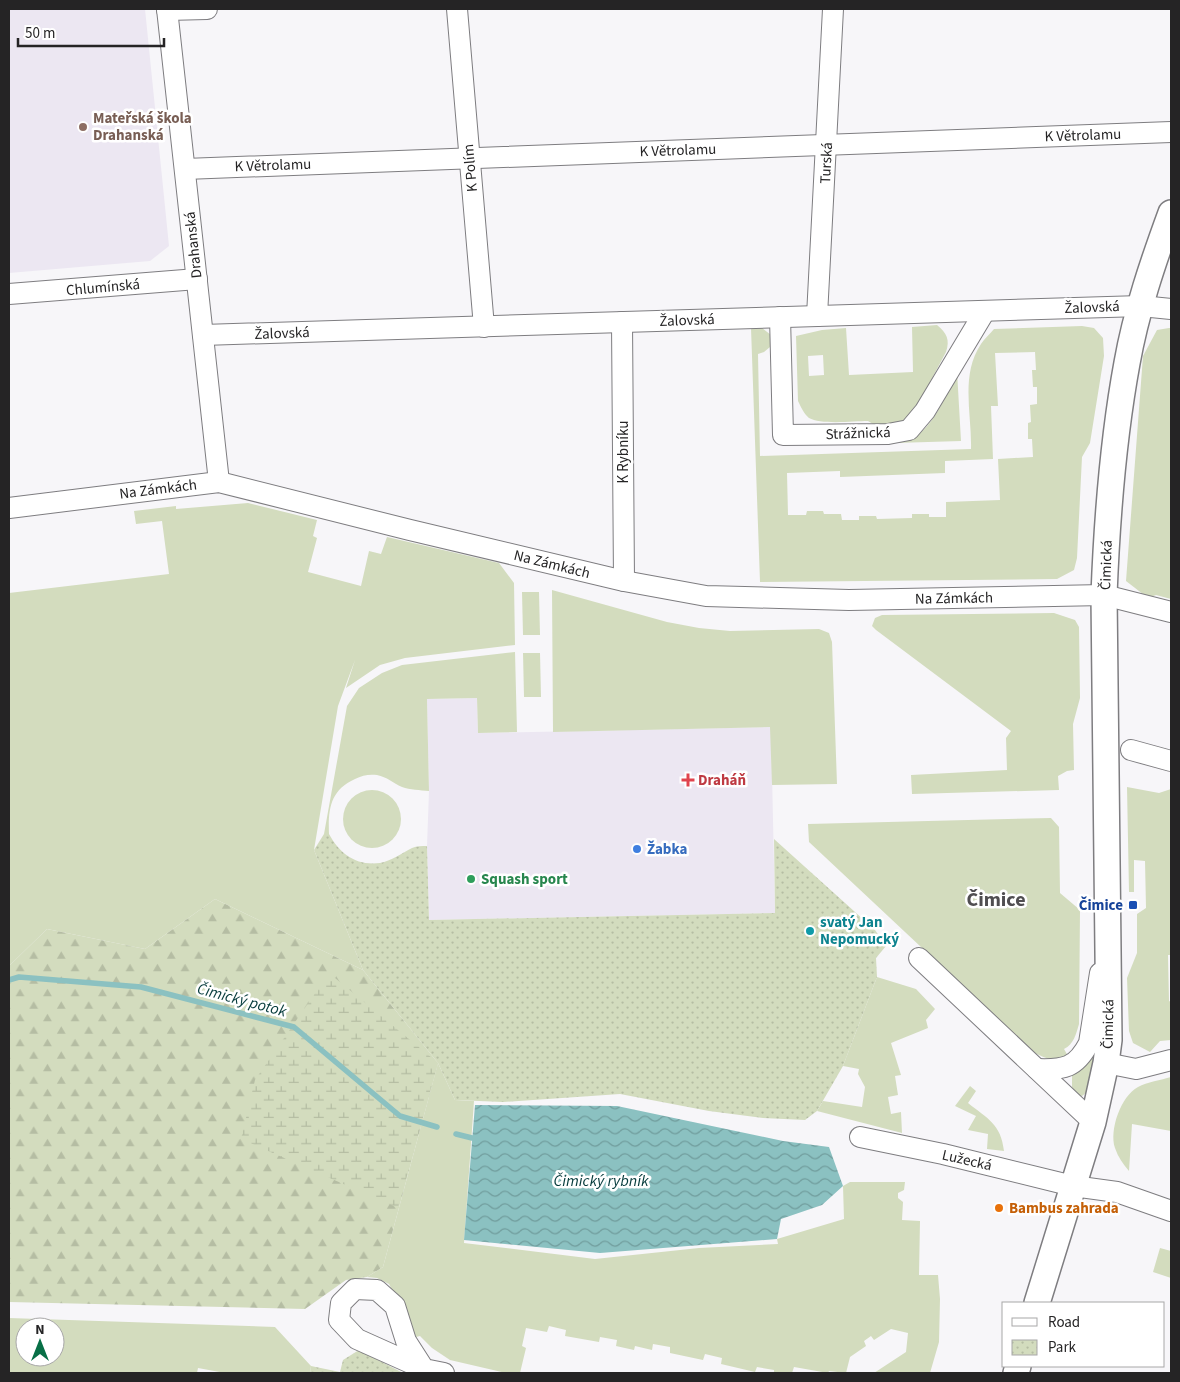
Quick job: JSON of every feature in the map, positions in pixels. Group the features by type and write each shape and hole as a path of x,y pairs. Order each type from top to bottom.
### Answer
{"street":[{"path":"167,10 207,9"},
{"name":"K Polím","path":"456,9 484,326"},
{"name":"Turská","path":"817,316 833,9"},
{"name":"Drahanská","path":"167,10 219,482"},
{"name":"K Větrolamu","path":"185,168 1171,132"},
{"name":"Čimická","path":"1037,1302 1093,1122 1106,1064 1109,1040 1104,595 1107,522 1127,362 1156,253 1171,213"},
{"name":"Chlumínská","path":"9,294 197,279"},
{"name":"Žalovská","path":"203,335 1141,306 1171,308"},
{"name":"Strážnická","path":"780,317 783,434 888,434 909,430 924,413 985,311"},
{"name":"K Rybníku","path":"622,322 624,581"},
{"name":"Na Zámkách","path":"9,508 219,482 624,581 706,596 849,600 1104,595 1171,612"},
{"path":"1131,750 1171,760"},
{"name":"Čimická","path":"1037,1069 1057,1070 1068,1066 1079,1059 1089,1043 1107,924"},
{"path":"919,958 1093,1122"},
{"path":"1106,1064 1136,1069 1171,1060"},
{"name":"Lužecká","path":"860,1138 943,1154 1073,1186 1117,1192 1171,1211"},
{"path":"424,1369 406,1342 395,1306 377,1290 356,1289 341,1303 338,1320 357,1339 424,1369 444,1373"}],"shaded area":[{"name":"Mateřská škola Drahanská","path":"9,9 145,9 169,246 150,261 9,273"},
{"path":"477,698 478,733 771,727 775,913 429,920 427,699"}],"green space":[{"path":"937,325 945,334 948,344 946,352 912,416 897,424 873,424 868,421 821,421 809,418 798,401 796,336 822,330 846,328 849,375 913,372 912,327","holes":["823,355 824,375 809,376 808,356"]},
{"path":"1082,326 1094,328 1103,338 1104,356 1090,443 1082,457 1077,558 1074,570 1057,579 760,582 751,328 762,328 771,335 770,347 758,354 760,456 971,449 969,382 971,369 981,344 994,329","holes":["1035,352 1036,370 1032,370 1033,387 1037,387 1037,404 1030,405 1031,422 1028,423 1028,439 1032,439 1033,457 998,459 1000,500 946,502 946,517 912,514 912,518 877,519 876,516 859,516 859,520 842,520 841,514 824,514 823,511 807,511 806,515 788,515 787,473 840,471 840,477 945,473 945,461 993,459 991,406 998,406 995,353"]},
{"path":"1171,328 1171,599 1156,595 1148,598 1126,581 1143,356 1157,330"},
{"path":"957,371 961,441 895,443 911,439 927,427 939,409"},
{"path":"248,503 317,520 313,536 317,538 308,572 361,586 369,551 381,554 387,537 499,563 514,583 515,645 405,658 380,665 346,688 355,660 338,706 314,850 363,970 215,899 145,949 47,929 9,966 9,593 169,574 162,521 136,524 134,511 176,506 176,509"},
{"path":"552,590 667,622 699,628 730,631 819,629 829,633 832,642 837,784 772,785 770,727 553,732"},
{"path":"522,592 539,592 540,635 523,635"},
{"path":"1054,613 1075,620 1079,627 1080,698 1073,724 1074,770 1067,771 1058,776 1059,790 912,794 911,775 1007,770 1006,738 1011,731 876,630 872,626 875,618 882,615"},
{"path":"515,652 517,732 478,733 477,698 427,699 429,791 405,788 377,775 366,775 358,778 340,789 336,795 330,809 329,834 324,834 347,706 359,688 382,673 402,665"},
{"path":"523,653 540,653 541,697 524,697"},
{"path":"1127,787 1159,793 1171,789 1171,955 1168,955 1171,1040 1160,1041 1150,1052 1133,1043 1129,1031 1127,978 1137,953 1137,914 1146,908 1145,861 1134,860 1134,892 1129,892"},
{"path":"366,790 378,790 393,798 401,813 401,825 393,840 378,848 366,848 351,840 343,825 343,813 351,798"},
{"path":"1051,818 1059,827 1060,893 1080,910 1079,1024 1072,1042 1064,1049 1068,1056 1058,1059 1046,1058 1033,1052 809,842 808,824"},
{"path":"324,834 329,834 344,853 363,863 384,862 412,848 427,846 429,920 775,913 774,839 875,930 886,946 876,958 877,977 843,1066 817,1111 805,1120 763,1118 709,1111 620,1094 503,1102 455,1100 438,1063 363,970 314,850"},
{"path":"215,899 363,970 438,1063 383,1267 367,1277 346,1280 305,1309 9,1302 9,966 47,929 145,949"},
{"path":"329,973 438,1063 398,1208 241,1139 255,1080"},
{"path":"877,977 916,989 935,1009 926,1020 928,1028 891,1043 901,1075 895,1076 898,1095 888,1097 891,1114 901,1112 902,1133 817,1111 823,1101 862,1107 865,1087 858,1074 859,1069 843,1066"},
{"path":"1098,1047 1087,1092 1082,1096 1076,1095 1072,1087 1072,1075"},
{"path":"438,1063 455,1100 474,1101 464,1243 595,1259 699,1248 778,1244 777,1239 844,1219 843,1186 850,1182 905,1182 904,1190 898,1193 898,1198 903,1202 902,1220 920,1221 919,1275 938,1275 940,1299 939,1342 930,1373 874,1373 906,1352 908,1333 891,1329 874,1340 871,1336 864,1341 866,1346 850,1357 846,1373 829,1371 828,1373 794,1367 792,1373 774,1373 774,1370 757,1367 755,1372 721,1364 722,1358 705,1354 703,1360 670,1353 670,1347 653,1344 652,1350 635,1346 634,1350 616,1346 617,1340 600,1337 599,1342 565,1336 566,1330 549,1326 547,1332 526,1328 522,1346 526,1348 520,1373 506,1373 450,1360 432,1348 420,1336 416,1337 389,1284 377,1278 367,1277 383,1267"},
{"path":"1171,1077 1171,1131 1132,1124 1129,1171 1115,1148 1114,1132 1118,1114 1132,1091 1150,1082"},
{"path":"970,1086 976,1091 968,1103 997,1128 1004,1151 987,1149 988,1134 968,1130 976,1116 955,1106"},
{"path":"1160,1248 1171,1251 1171,1278 1153,1272"},
{"path":"9,1318 15,1318 15,1367 65,1367 65,1320 275,1327 311,1366 310,1373 225,1373 198,1368 197,1373 9,1373"},
{"path":"359,1350 403,1373 310,1373 311,1366 340,1372 343,1360"}],"water":[{"name":"Čimický rybník","path":"475,1105 617,1106 783,1141 829,1147 843,1186 822,1205 781,1219 777,1239 600,1253 464,1240"}],"waterway":[{"name":"Čimický potok","path":"9,980 19,977 141,987 294,1027 400,1116 437,1127"},
{"name":"Čimický potok","path":"456,1134 472,1138"}],"place":[{"name":"Mateřská škola Drahanská","path":"83,127"},
{"name":"Draháň","path":"688,780"},
{"name":"Žabka","path":"637,849"},
{"name":"Squash sport","path":"471,879"},
{"name":"Čimice","path":"1133,905"},
{"name":"svatý Jan Nepomucký","path":"810,931"},
{"name":"Bambus zahrada","path":"999,1208"}],"district":[{"name":"Čimice","path":"996,899"}]}
